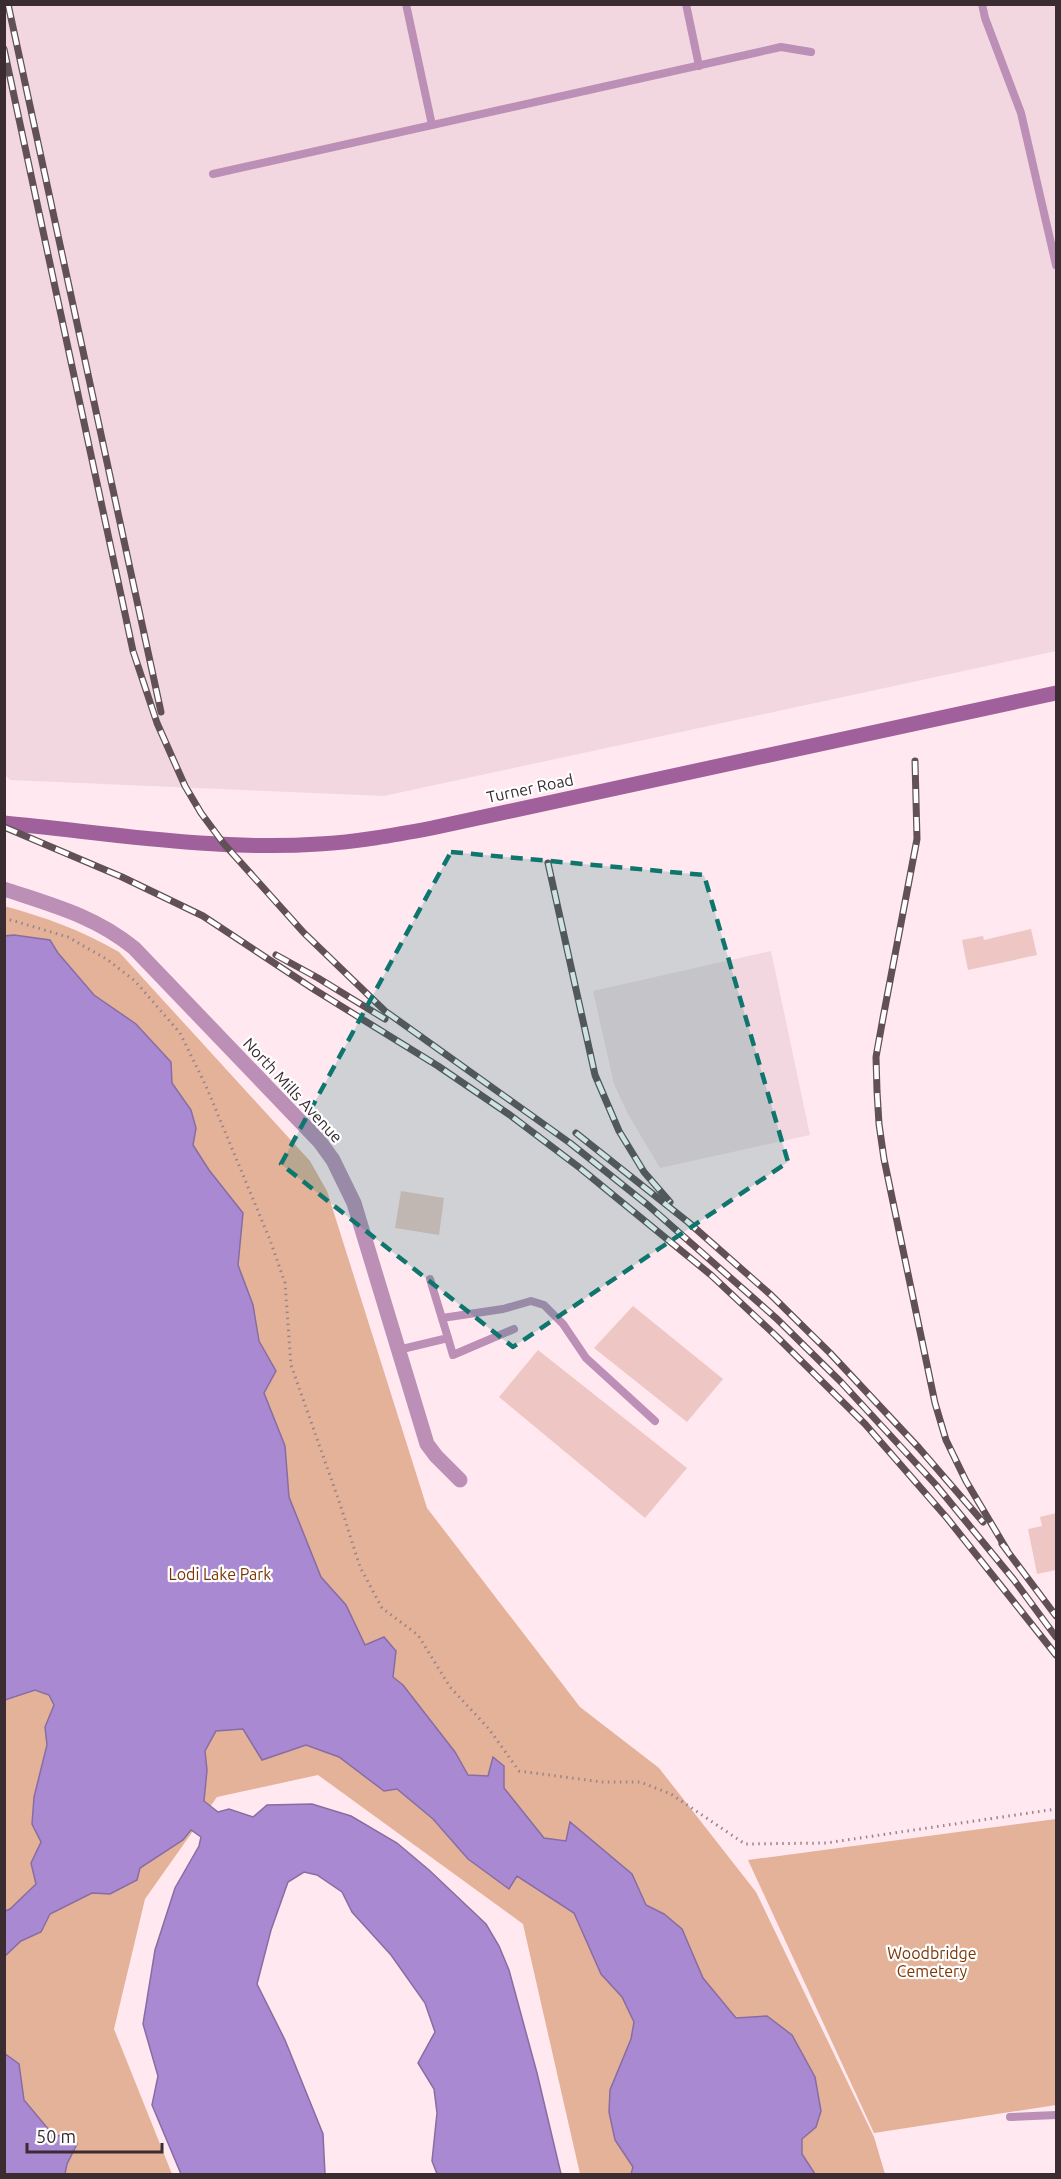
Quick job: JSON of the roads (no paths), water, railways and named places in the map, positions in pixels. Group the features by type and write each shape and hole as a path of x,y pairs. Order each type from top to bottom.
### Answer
{"main road":[{"name":"Turner Road","path":"4,823 224,844 291,845 355,841 444,825 1056,693"}],"street":[{"name":"North Mills Avenue","path":"4,889 100,924 118,935 143,957 320,1142 333,1160 354,1203 427,1444 460,1480"}],"lane":[{"path":"406,4 432,125"},
{"path":"686,4 699,66"},
{"path":"982,4 985,18 1021,113 1056,265"},
{"path":"213,174 781,48 811,52"},
{"path":"430,1279 453,1354 514,1329"},
{"path":"442,1318 504,1310 531,1301 544,1305 563,1324 586,1358 655,1421"},
{"path":"398,1350 448,1338"},
{"path":"1010,2117 1056,2115"}],"railway":[{"path":"8,4 161,712"},
{"path":"4,49 133,651 157,723 185,786 201,813 224,844 304,933 385,1011 570,1143 649,1206 776,1318 841,1382 936,1485 1014,1580 1056,1637"},
{"path":"915,761 917,839 876,1057 879,1124 884,1159 935,1403 946,1440 966,1481 1007,1550"},
{"path":"4,827 122,877 203,916 315,990 438,1066 510,1115 580,1168 711,1275 865,1424 947,1518 1056,1655"},
{"path":"548,863 595,1075 619,1131 644,1172 670,1202"},
{"path":"276,955 385,1019"},
{"path":"576,1133 688,1222 771,1295 830,1353 919,1448 983,1522"},
{"path":"1002,1544 1056,1616"}],"park label":[{"name":"Lodi Lake Park","path":"220,1574"},
{"name":"Woodbridge Cemetery","path":"932,1962"}]}
